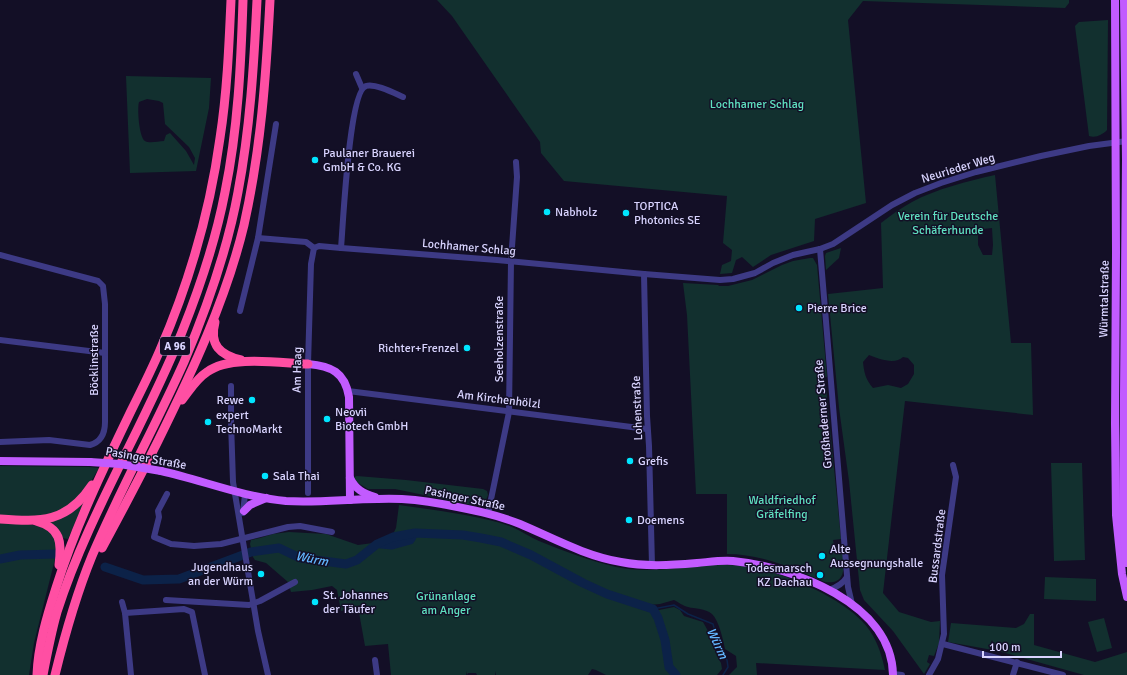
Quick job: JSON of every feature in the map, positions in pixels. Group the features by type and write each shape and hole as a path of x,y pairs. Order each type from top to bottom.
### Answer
{"highway":[{"path":"37,675 37,663 44,628 69,550 86,506 160,351 181,297 198,245 211,190 220,138 228,72 231,0"},
{"name":"A 96","path":"43,675 57,613 74,566 99,508 139,426 181,333 210,249 225,192 237,110 244,0"},
{"name":"A 96","path":"55,675 63,641 82,583 108,522 184,362 204,310 223,251 238,193 246,144 253,77 257,0"},
{"path":"270,0 266,80 259,144 243,226 220,302 214,333 216,345 224,354 231,357 248,361 308,364"},
{"path":"82,583 170,415 190,373 220,302"},
{"path":"170,415 194,384 207,372 221,365 248,361"},
{"path":"36,521 59,516 72,507 88,491 104,468"},
{"path":"0,519 36,521 48,525 57,534 60,539 60,554 53,596"}],"main road":[{"name":"Würmtalstraße","path":"1115,0 1116,514 1122,574 1127,598"},
{"name":"Würmtalstraße","path":"1124,0 1124,107 1126,141 1122,511 1127,572"},
{"path":"1124,107 1127,116"},
{"path":"308,364 323,365 332,369 342,378 348,391 350,500"},
{"name":"Pasinger Straße","path":"0,461 90,462 120,464 161,471 245,494 285,501 379,499 416,500 488,514 518,523 602,558 632,564 652,565 733,561 781,571 801,577 829,590 852,604 866,616 881,635 891,654 893,675"},
{"path":"350,478 359,491 379,499"},
{"path":"244,511 250,505 267,498"}],"street":[{"path":"341,248 351,129 356,102 362,88 356,74"},
{"path":"362,88 366,86 373,86 404,97"},
{"path":"240,311 258,238 276,124"},
{"name":"Neurieder Weg","path":"820,249 833,244 892,205 915,193 941,183 976,172 1041,156 1090,146 1126,141"},
{"name":"Seeholzenstraße","path":"488,514 509,412 511,261 518,177 516,162"},
{"name":"Lochhamer Schlag","path":"258,238 306,242 314,248 319,246 511,261 720,280 733,279 755,273 773,263 793,255 820,249"},
{"name":"Am Haag","path":"308,493 308,364 311,264 312,252 314,248"},
{"name":"Großhaderner Straße","path":"820,249 848,577 852,604"},
{"name":"Böcklinstraße","path":"0,255 98,281 104,291 105,353 105,429 95,444 90,445 49,440 0,442"},
{"name":"Lohenstraße","path":"644,274 647,429 649,446 652,565"},
{"path":"0,340 105,353"},
{"path":"231,386 234,491 253,603 268,675"},
{"name":"Am Kirchenhölzl","path":"348,391 647,429"},
{"name":"Bussardstraße","path":"930,675 943,644 945,626 942,575 956,477 953,465"},
{"path":"167,494 158,510 159,517 154,537 171,544 194,546 221,544 243,537 294,526 332,532"},
{"path":"241,528 245,494"},
{"path":"829,590 840,585 848,577"},
{"path":"166,600 246,605 295,582"},
{"path":"122,602 125,613 131,675"},
{"path":"125,613 184,609 192,612 206,675"},
{"path":"943,644 1063,675"},
{"path":"375,660 377,675"},
{"path":"1013,675 1017,662"},
{"path":"893,675 902,675"}],"green space":[{"name":"Lochhamer Schlag","path":"437,0 1069,0 1069,3 1065,8 863,1 848,20 866,203 815,219 814,241 771,255 753,267 742,257 736,260 732,273 720,274 722,265 731,261 732,250 723,243 727,196 564,181 541,153 540,142 452,16"},
{"path":"1108,20 1107,130 1099,136 1092,137 1089,136 1075,26 1079,22"},
{"path":"126,76 211,78 209,108 196,171 130,173","holes":["147,99 163,103 165,124 189,147 195,158 194,165 186,151 170,133 166,135 164,141 149,142 143,139 139,123 139,102"]},
{"name":"Verein für Deutsche Schäferhunde","path":"995,175 1011,343 1031,343 1033,415 905,401 883,593 899,612 931,622 940,621 939,643 934,656 929,655 927,662 930,664 924,674 893,631 864,600 860,590 849,481 839,408 828,294 883,288 881,223 900,209 931,193","holes":["992,228 992,255 983,255 978,245 978,233 983,229","869,355 882,360 891,361 896,361 903,357 908,358 914,365 914,374 908,384 901,388 888,385 873,388 867,379 863,366 863,362"]},
{"path":"841,248 839,258 826,270 826,253"},
{"name":"Waldfriedhof Gräfelfing","path":"813,258 817,265 827,377 825,377 841,539 833,540 835,551 843,551 843,573 837,581 832,582 825,582 790,567 765,559 727,554 727,494 696,494 687,315 683,283 728,286 752,280 793,261"},
{"path":"1051,463 1082,463 1085,560 1054,561"},
{"path":"0,466 99,468 84,491 66,508 46,515 24,516 0,515"},
{"path":"357,476 483,489 487,491 488,495 484,505 472,505 395,489 368,489 358,483 354,477"},
{"path":"84,502 68,539 62,538 48,522"},
{"name":"Grünanlage am Anger","path":"399,505 465,515 501,523 539,541 587,559 616,567 657,570 711,565 732,565 768,571 781,575 804,584 830,597 863,622 875,640 883,660 885,670 756,663 757,675 729,675 737,667 736,656 725,649 719,626 712,614 703,610 682,605 674,600 649,605 623,596 620,601 649,612 674,607 680,610 684,616 703,622 721,663 722,669 717,675 606,675 592,669 588,675 496,675 496,671 495,675 477,675 476,673 468,673 467,675 466,671 466,675 391,675 388,644 365,646 358,607 341,611 337,590 332,586 291,592 288,582 266,563 255,560 250,544 251,540 273,534 289,532 326,534 358,545 373,543 393,534 396,528"},
{"path":"0,523 24,524 41,527 48,530 53,535 56,542 56,555 34,643 29,675 0,675"},
{"path":"1045,577 1096,579 1096,601 1044,599"},
{"path":"1030,614 1034,614 1034,645 1095,662 1127,652 1127,675 1084,675 998,651 948,642 951,623 1016,628 1024,624"},
{"path":"1104,618 1112,648 1097,652 1088,622"}],"waterway":[{"name":"Würm","path":"105,567 143,580 179,579 251,552 279,548 300,558 346,564 357,560 377,544 393,537 415,533 463,535 481,538 501,542 531,555 607,594 653,609 658,618 665,640 669,667 676,675"},
{"name":"Würm","path":"381,544 392,545 410,540 412,537"},
{"name":"Würm","path":"0,559 20,555 56,554"},
{"name":"Würm","path":"653,609 674,605 688,614 713,624 720,650 727,660 728,667 723,675"}],"place":[{"name":"Paulaner Brauerei GmbH & Co. KG","path":"315,160"},
{"name":"Nabholz","path":"547,212"},
{"name":"TOPTICA Photonics SE","path":"626,213"},
{"name":"Pierre Brice","path":"799,308"},
{"name":"Richter+Frenzel","path":"467,348"},
{"name":"Rewe","path":"252,400"},
{"name":"Neovii Biotech GmbH","path":"327,419"},
{"name":"expert TechnoMarkt","path":"208,422"},
{"name":"Grefis","path":"630,461"},
{"name":"Sala Thai","path":"265,476"},
{"name":"Doemens","path":"629,520"},
{"name":"Alte Aussegnungshalle","path":"822,556"},
{"name":"Jugendhaus an der Würm","path":"261,574"},
{"name":"Todesmarsch KZ Dachau","path":"820,575"},
{"name":"St. Johannes der Täufer","path":"315,602"}]}
